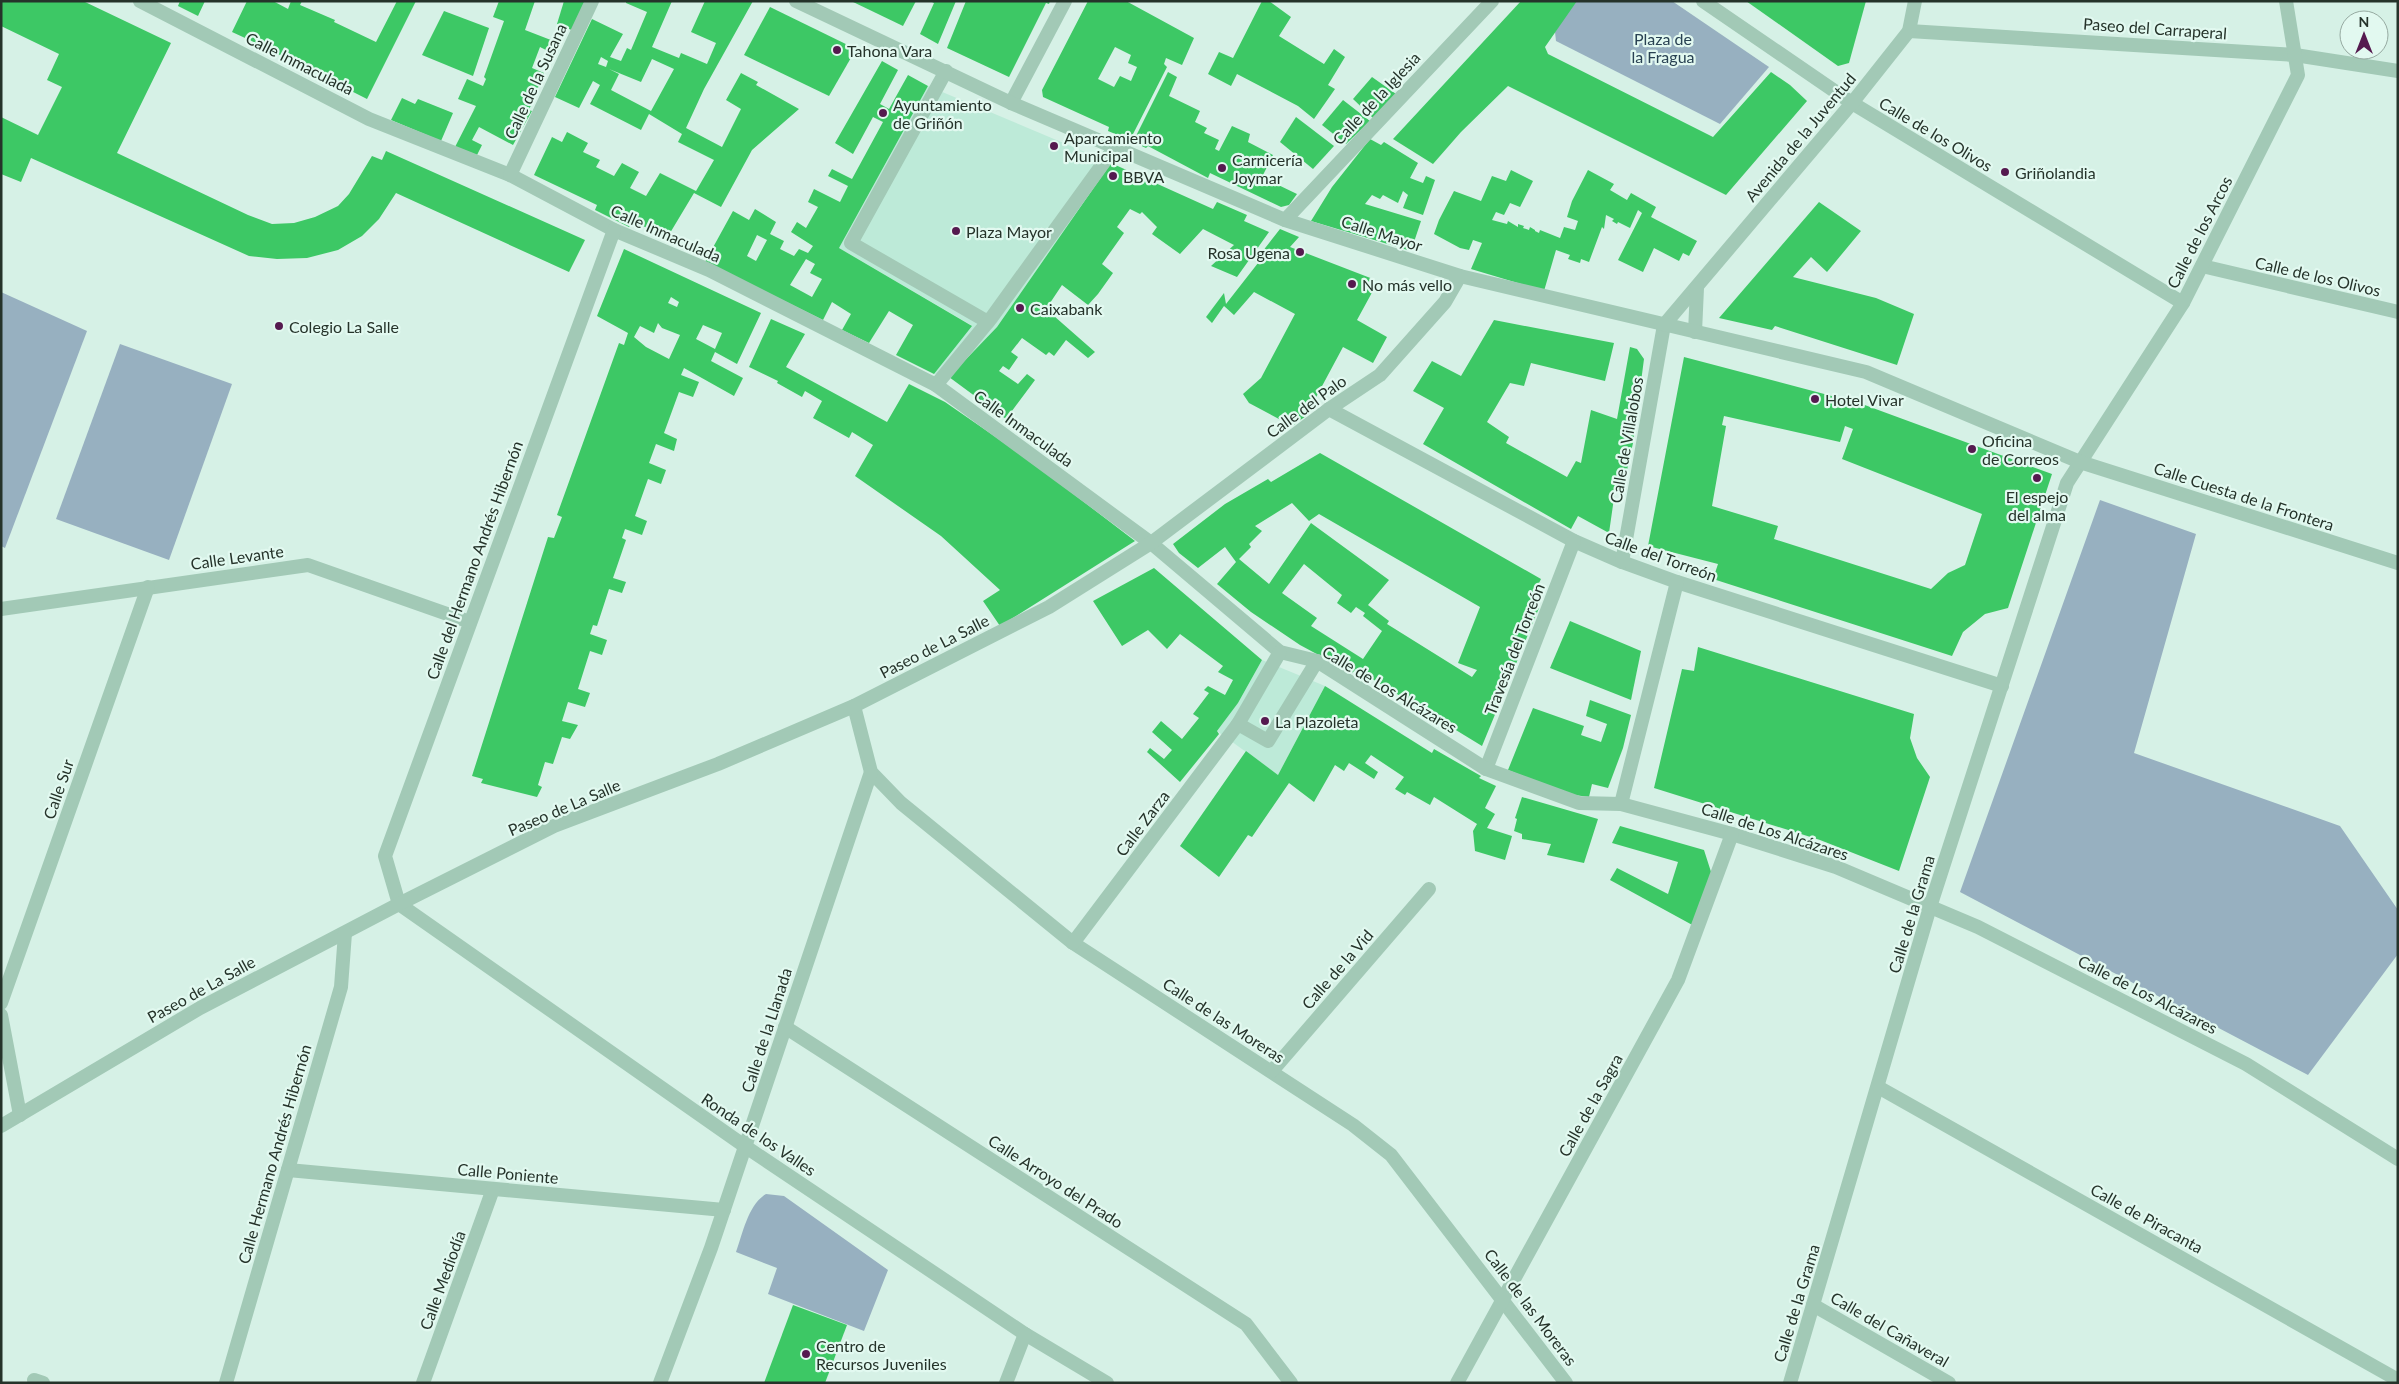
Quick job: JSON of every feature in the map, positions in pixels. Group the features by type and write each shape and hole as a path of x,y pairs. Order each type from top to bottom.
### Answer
{"street":[{"name":"Calle Inmaculada","path":"140,1 369,119 510,175 614,230 709,270 936,385 1152,543"},
{"name":"Calle de la Susana","path":"510,175 592,1"},
{"path":"796,1 943,70 851,243 988,322"},
{"path":"1012,103 1066,1"},
{"name":"Calle de la Iglesia","path":"1285,220 1492,1"},
{"name":"Calle de los Olivos","path":"1703,1 1852,103 2183,303"},
{"name":"Avenida de la Juventud","path":"1664,325 1852,103 1909,31 1915,1"},
{"name":"Calle de los Arcos","path":"2080,462 2183,303 2298,75 2286,1"},
{"name":"Paseo del Carraperal","path":"1909,31 2295,55 2398,71"},
{"name":"Calle Mayor","path":"943,70 1012,103 1285,220 1460,276 1695,332"},
{"path":"936,385 988,322 1115,147"},
{"name":"Calle del Hermano Andrés Hibernón","path":"398,904 385,856 614,230"},
{"name":"Calle de los Olivos","path":"2202,266 2398,312"},
{"name":"Calle del Palo","path":"1152,543 1329,409 1380,376 1446,302 1460,276"},
{"path":"1695,332 1697,288"},
{"name":"Calle de Villalobos","path":"1622,562 1664,325"},
{"name":"Calle Cuesta de la Frontera","path":"1695,332 1866,372 2080,462 2398,563"},
{"name":"Calle del Torreón","path":"1329,409 1574,541 1622,562 1677,582 2002,686"},
{"name":"Calle de la Grama","path":"1790,1383 1930,907 2067,482 2080,462"},
{"name":"Travesía del Torreón","path":"1486,769 1574,541"},
{"name":"Calle de Los Alcázares","path":"1152,543 1280,652 1317,661 1486,769 1579,803 1621,804 1732,834 1836,867 1978,927 2246,1064 2398,1159"},
{"name":"Paseo de La Salle","path":"1,1126 200,1008 398,904 554,826 718,764 854,706 1049,607 1152,543"},
{"name":"Calle Levante","path":"1,609 308,565 470,622"},
{"path":"1621,804 1677,582"},
{"name":"Calle Sur","path":"1,1003 148,587"},
{"path":"1280,652 1238,724 1268,741 1317,661"},
{"name":"Calle de las Moreras","path":"854,706 871,772 901,803 1073,943 1353,1124 1390,1155 1566,1383"},
{"name":"Calle Zarza","path":"1073,943 1238,724"},
{"name":"Calle de la Llanada","path":"660,1383 746,1147 871,772"},
{"name":"Calle de la Sagra","path":"1457,1383 1678,980 1732,834"},
{"name":"Calle de la Vid","path":"1272,1071 1429,889"},
{"name":"Ronda de los Valles","path":"398,904 746,1147 1025,1334 1107,1383"},
{"name":"Calle Hermano Andrés Hibernón","path":"226,1383 341,987 345,933"},
{"path":"1,1015 20,1115"},
{"name":"Calle Arroyo del Prado","path":"785,1027 1246,1324 1291,1383"},
{"name":"Calle de Piracanta","path":"1878,1087 2398,1380"},
{"name":"Calle Poniente","path":"288,1170 724,1210"},
{"name":"Calle Mediodía","path":"423,1383 493,1189"},
{"name":"Calle del Cañaveral","path":"1813,1305 1949,1383"},
{"path":"1006,1383 1025,1334"}],"green space":[{"name":"Plaza de la Fragua","path":"1575,1 1672,1 1769,67 1720,124 1556,41 1555,32"},
{"path":"1,292 87,331 5,548 1,546"},
{"path":"120,344 232,384 169,560 56,519"},
{"path":"2100,500 2196,534 2134,753 2340,826 2398,910 2398,954 2308,1075 1960,892"},
{"path":"766,1194 784,1196 888,1270 864,1331 768,1294 777,1268 736,1252 750,1212"}],"shaded area":[{"name":"Plaza Mayor","path":"928,86 1111,163 997,327 949,377 934,374 971,325 839,248"},
{"name":"La Plazoleta","path":"1262,660 1325,686 1278,775 1217,731 1238,703"}],"building":[{"path":"1,1 83,1 171,43 117,153 248,215 272,224 294,223 315,217 338,206 349,194 372,156 382,160 386,151 585,240 569,272 396,193 379,219 362,236 338,250 307,258 277,259 249,256 31,158 21,182 1,174 1,117 38,135 62,87 47,80 59,54 1,26"},
{"path":"180,1 205,1 198,16 178,6"},
{"path":"247,1 273,1 288,9 291,1 302,1 300,5 335,20 334,22 376,42 397,1 416,1 367,99 274,52 276,50 260,41 258,44 232,32"},
{"path":"499,1 535,1 525,30 556,42 552,53 540,47 532,68 544,73 529,110 532,111 513,145 479,127 472,140 482,145 477,155 455,147 476,106 458,99 467,79 483,86 486,79 484,77 504,21 493,17"},
{"path":"564,1 586,1 574,31 557,24"},
{"path":"626,1 672,1 652,47 679,58 681,53 707,64 716,43 691,32 705,1 753,1 704,89 686,128 722,147 741,109 726,100 741,73 758,82 756,85 799,109 752,150 721,207 694,193 667,238 633,221 629,227 595,210 597,205 534,175 552,137 562,142 567,132 588,143 583,152 600,160 596,167 614,176 622,163 639,172 630,188 646,196 660,173 696,191 714,160 678,142 682,134 649,114 641,130 590,104 600,85 593,81 579,108 555,97 592,19 623,34 610,57 621,61 627,48 631,50 647,12 626,3","holes":["601,57 608,61 606,67 598,64","652,59 674,69 651,111 611,90 619,74 609,69 641,82"]},
{"path":"851,1 916,1 903,26"},
{"path":"930,1 956,1 938,44 920,34 934,3"},
{"path":"966,1 1050,1 1049,4 1046,3 1009,77 947,48"},
{"path":"1088,1 1126,1 1194,38 1182,65 1166,58 1164,64 1167,67 1130,140 1108,131 1109,127 1043,97 1042,90","holes":["1115,47 1131,55 1128,63 1137,67 1131,81 1120,76 1114,87 1098,79"]},
{"path":"1262,1 1269,1 1291,17 1279,36 1324,64 1334,49 1345,57 1328,85 1335,89 1314,119 1298,106 1237,74 1231,86 1208,74 1219,52 1233,58"},
{"path":"1521,1 1577,1 1545,47 1548,54 1713,137 1771,72 1790,85 1807,101 1726,195 1508,86 1461,132 1433,164 1393,139"},
{"path":"1746,1 1866,1 1849,63 1838,66"},
{"path":"770,7 856,49 829,96 744,55"},
{"path":"444,11 489,28 473,76 422,55"},
{"path":"882,61 898,70 880,104 889,109 908,75 928,86 839,248 972,326 934,374 896,355 913,325 889,311 869,343 842,330 851,314 832,302 823,320 705,262 733,211 749,220 755,209 776,222 770,234 784,241 780,249 794,256 799,249 808,253 813,246 791,232 797,222 806,228 818,207 808,202 814,189 840,202 848,186 828,176 832,169 852,179 883,122 873,117 853,154 835,143","holes":["757,235 767,240 756,261 747,256","806,259 815,264 810,273 822,279 812,297 790,285"]},
{"path":"1168,72 1177,77 1169,96 1200,111 1195,122 1207,128 1204,133 1219,140 1215,149 1219,151 1232,126 1250,134 1248,142 1273,155 1262,177 1297,194 1289,205 1281,207 1210,173 1208,178 1148,146 1146,148 1133,142"},
{"path":"1372,77 1396,94 1373,118 1353,99"},
{"path":"402,98 415,104 418,99 453,113 441,141 391,120"},
{"path":"1343,100 1370,121 1346,144 1322,125"},
{"path":"1296,117 1334,146 1313,169 1280,142"},
{"path":"1370,139 1381,145 1384,142 1418,163 1410,178 1423,183 1426,176 1435,180 1423,215 1403,208 1408,195 1403,191 1398,203 1383,195 1380,199 1372,195 1365,204 1421,221 1411,251 1311,221 1332,187"},
{"path":"1111,163 1213,209 1217,202 1247,215 1244,221 1269,232 1237,277 1211,266 1234,245 1203,229 1180,254 1152,234 1157,227 1142,212 1140,214 1130,209 1117,227 1124,233 1102,264 1113,273 1098,294 1088,305 1062,285 1046,309 1095,352 1088,358 1066,340 1054,356 1049,352 1046,355 1022,338 1011,352 1018,357 1009,370 1003,366 999,371 1018,384 1027,374 1035,380 1006,419 949,377 997,327"},
{"path":"1511,170 1533,181 1520,207 1510,203 1504,215 1496,212 1492,220 1507,224 1508,221 1518,227 1518,224 1529,230 1530,227 1539,233 1540,230 1560,238 1564,227 1575,230 1578,221 1567,217 1572,201 1588,170 1614,184 1610,190 1627,200 1631,193 1656,207 1651,217 1697,241 1689,256 1683,253 1679,261 1654,248 1643,272 1618,260 1642,213 1638,210 1630,228 1618,222 1617,224 1612,221 1614,219 1606,215 1604,229 1602,227 1589,262 1581,259 1580,263 1568,259 1570,255 1556,250 1544,291 1471,269 1482,243 1473,240 1469,250 1460,248 1434,234 1439,220 1454,191 1481,201 1492,176 1506,181"},
{"path":"1819,202 1861,231 1827,272 1811,257 1793,277 1876,298 1914,314 1897,365 1775,326 1772,330 1719,318"},
{"path":"1280,229 1299,237 1290,247 1373,279 1375,287 1357,320 1387,337 1373,363 1343,347 1306,416 1292,426 1249,403 1243,394 1261,378 1295,314 1254,292 1234,315 1224,306 1212,323 1206,317 1224,293 1226,304 1258,263 1255,261"},
{"path":"624,249 761,313 737,364 715,352 711,361 743,378 734,396 684,368 681,375 699,382 693,397 679,392 664,433 677,439 674,451 656,444 649,463 666,470 661,484 648,479 635,516 647,521 642,535 625,529 622,538 626,540 613,578 626,582 622,593 609,589 597,626 593,625 590,634 607,640 602,655 590,651 578,689 590,693 585,707 568,702 562,721 578,725 570,739 562,737 553,764 545,762 538,785 542,787 537,797 481,783 483,779 472,776 548,537 554,538 562,517 557,515 619,343 624,345 628,333 597,316","holes":["671,297 679,302 677,307 668,303","658,323 662,328 680,335 669,359 646,347 634,337 640,326 654,333","703,325 722,333 715,349 696,339"]},
{"path":"771,319 805,334 786,367 887,422 909,384 945,402 1029,460 1135,541 1000,626 983,601 1000,590 941,536 855,476 873,445 852,432 849,438 813,418 822,401 805,391 802,397 777,383 778,381 749,367"},
{"path":"1494,320 1614,343 1605,381 1531,363 1524,386 1510,383 1487,422 1509,437 1506,443 1567,477 1576,461 1581,463 1591,410 1617,419 1630,347 1637,349 1644,359 1633,443 1625,479 1617,477 1609,533 1578,516 1571,529 1423,444 1444,408 1413,391 1432,361 1461,376"},
{"path":"1684,357 1862,404 2052,474 2008,608 1985,614 1963,632 1952,656 1713,579 1718,564 1648,546","holes":["1724,416 1840,442 1845,426 1853,429 1842,459 1982,514 1965,565 1948,573 1931,589 1774,539 1778,526 1712,506 1726,426 1722,425"]},
{"path":"1320,453 1541,579 1529,603 1539,608 1482,746 1356,669 1352,673 1300,645 1251,612 1217,584 1236,562 1225,547 1198,568 1179,553 1173,544 1225,504 1268,479 1271,482","holes":["1292,503 1309,521 1319,514 1480,607 1458,663 1477,670 1472,677 1387,624 1389,621 1368,605 1389,580 1311,523 1269,584 1239,559 1251,547 1249,544 1262,531 1255,526","1304,564 1342,595 1337,603 1351,613 1356,607 1365,613 1363,616 1382,631 1363,659 1311,626 1317,618 1282,593"]},
{"path":"1154,568 1262,660 1238,703 1217,731 1219,734 1180,782 1147,752 1150,748 1164,759 1172,750 1152,732 1161,721 1182,739 1199,718 1193,714 1209,693 1204,690 1208,686 1225,695 1233,680 1218,672 1223,666 1180,634 1167,649 1148,630 1122,646 1093,601"},
{"path":"1570,621 1641,651 1631,700 1550,668"},
{"path":"1698,647 1914,714 1910,738 1917,758 1930,777 1899,871 1820,840 1654,788 1682,669 1694,671"},
{"path":"1325,686 1432,753 1434,749 1481,776 1479,778 1496,786 1485,808 1495,814 1487,828 1512,836 1505,860 1475,851 1473,831 1477,824 1434,797 1430,805 1407,792 1405,795 1395,789 1404,777 1371,755 1365,763 1378,772 1374,779 1349,763 1344,771 1335,765 1314,802 1289,783 1252,837 1248,835 1219,877 1180,846 1246,751 1278,775"},
{"path":"1590,700 1631,715 1623,748 1608,788 1592,784 1589,797 1567,794 1508,770 1533,708 1584,726 1581,735 1601,742 1607,724 1586,716"},
{"path":"1522,797 1598,819 1584,863 1547,855 1551,844 1522,839 1522,834 1514,831 1517,819 1515,818"},
{"path":"1620,826 1704,850 1712,875 1696,927 1610,880 1617,868 1668,894 1678,862 1612,843"},
{"name":"Centro de Recursos Juveniles","path":"793,1305 847,1325 825,1383 764,1383"}],"place":[{"name":"Tahona Vara","path":"837,50"},
{"name":"Ayuntamiento de Griñón","path":"883,113"},
{"name":"Aparcamiento Municipal","path":"1054,146"},
{"name":"Carnicería Joymar","path":"1222,168"},
{"name":"Griñolandia","path":"2005,172"},
{"name":"BBVA","path":"1113,176"},
{"name":"Plaza Mayor","path":"956,231"},
{"name":"Rosa Ugena","path":"1300,252"},
{"name":"No más vello","path":"1352,284"},
{"name":"Caixabank","path":"1020,308"},
{"name":"Colegio La Salle","path":"279,326"},
{"name":"Hotel Vivar","path":"1815,399"},
{"name":"Oficina de Correos","path":"1972,449"},
{"name":"El espejo del alma","path":"2037,478"},
{"name":"La Plazoleta","path":"1265,721"},
{"name":"Centro de Recursos Juveniles","path":"806,1354"}]}
